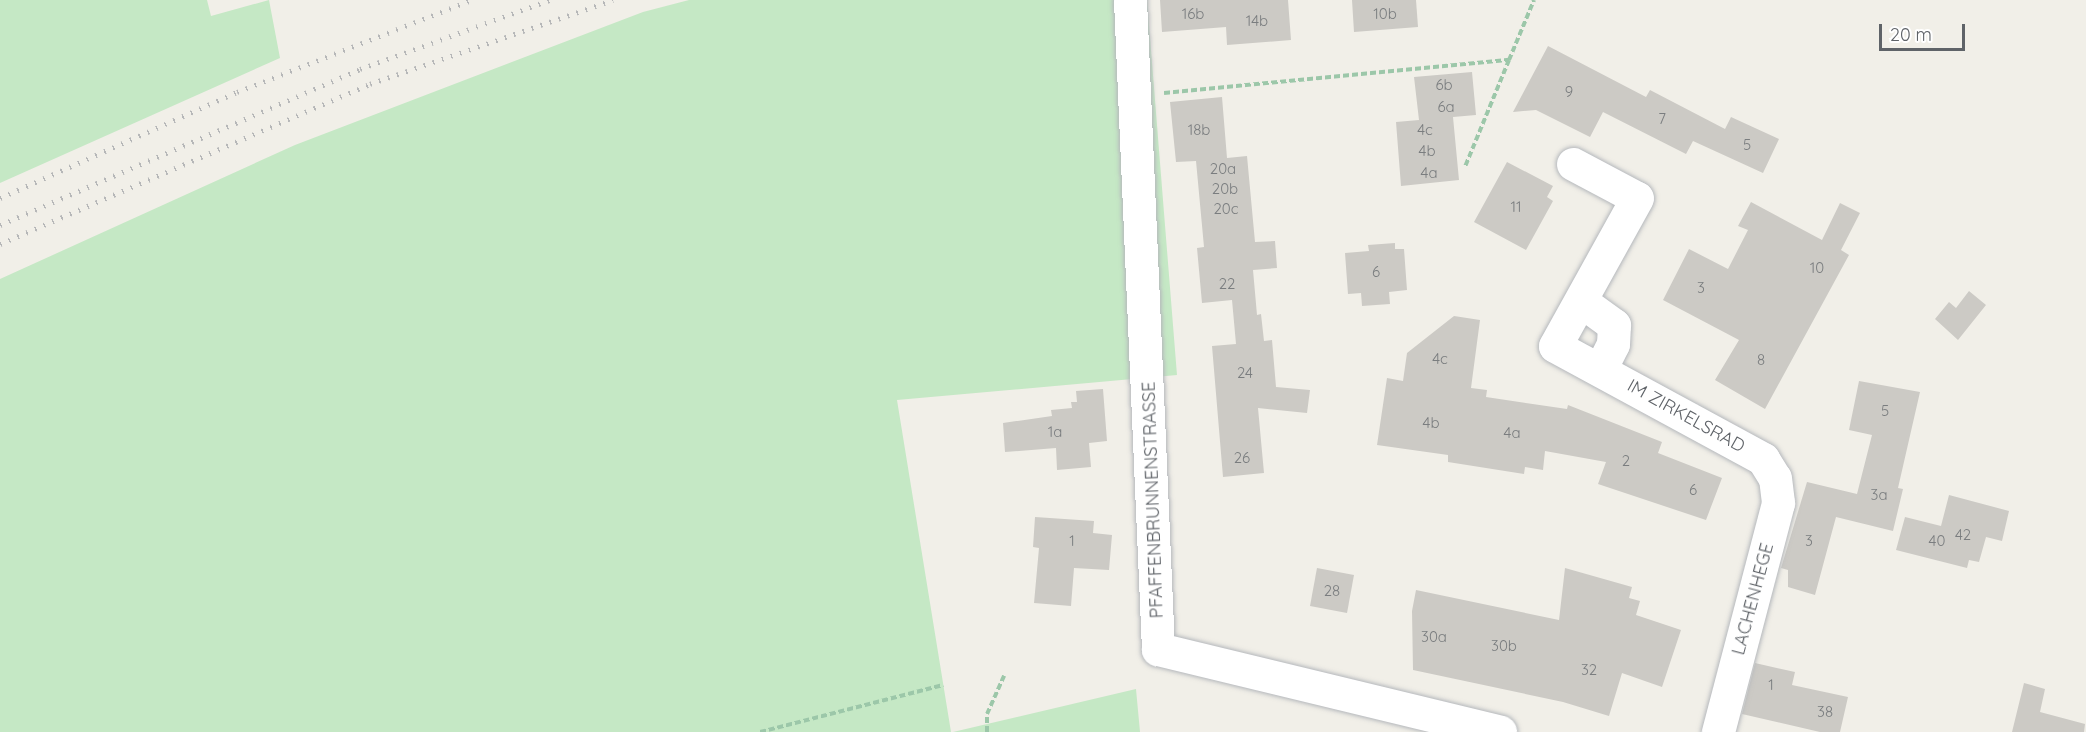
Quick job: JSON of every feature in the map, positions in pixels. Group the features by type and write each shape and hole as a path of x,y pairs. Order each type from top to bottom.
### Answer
{"street":[{"name":"PFAFFENBRUNNENSTRASSE","path":"1130,0 1136,95 1158,649 1500,732"},
{"name":"IM ZIRKELSRAD","path":"1573,164 1637,198 1555,346 1600,369 1770,466"},
{"path":"1581,302 1614,325 1613,344 1600,369"},
{"name":"LACHENHEGE","path":"1718,732 1778,503 1770,466"}],"path":[{"path":"1466,167 1534,0"},
{"path":"1136,95 1509,60"},
{"path":"987,732 987,714 1004,675"},
{"path":"760,732 943,685"}],"green space":[{"path":"0,0 207,0 211,16 269,0 280,58 0,183"},
{"path":"689,0 1147,0 1177,375 897,400 951,732 0,732 0,279 295,145 643,12"},
{"path":"1136,689 1140,732 953,732"}],"building":[{"path":"1160,0 1288,0 1291,40 1227,45 1226,27 1162,32"},
{"path":"1352,0 1416,0 1418,27 1354,32"},
{"path":"1548,46 1646,97 1650,90 1725,129 1731,117 1779,139 1763,173 1693,141 1686,154 1603,112 1590,137 1536,110 1513,112"},
{"path":"1472,72 1476,115 1453,117 1459,180 1401,186 1396,122 1419,120 1414,77"},
{"path":"1222,97 1227,158 1247,156 1255,242 1275,241 1277,268 1253,270 1257,315 1261,314 1264,341 1272,340 1276,387 1310,390 1307,413 1258,408 1264,473 1223,477 1212,346 1236,344 1232,300 1202,303 1197,248 1204,247 1196,161 1176,162 1170,102"},
{"path":"1507,162 1553,186 1547,197 1553,201 1526,250 1474,222"},
{"path":"1751,202 1822,240 1840,203 1860,213 1841,250 1849,255 1765,409 1715,380 1739,340 1663,300 1689,249 1728,269 1748,230 1738,226"},
{"path":"1395,243 1395,249 1404,249 1407,290 1389,292 1390,304 1362,306 1361,293 1348,294 1345,253 1369,251 1368,245"},
{"path":"1969,291 1986,305 1958,340 1935,319 1949,302 1956,308"},
{"path":"1454,316 1480,320 1471,388 1487,390 1486,397 1567,409 1568,405 1662,442 1658,453 1722,478 1706,520 1598,484 1606,462 1545,451 1543,470 1525,467 1524,474 1448,462 1448,455 1377,445 1387,378 1403,381 1407,353"},
{"path":"1859,381 1920,392 1898,488 1903,489 1893,531 1836,517 1815,595 1788,587 1788,570 1781,568 1807,482 1857,494 1872,435 1849,430"},
{"path":"1103,389 1107,441 1089,443 1091,467 1057,470 1056,448 1005,452 1003,423 1052,416 1051,410 1072,408 1071,402 1077,402 1076,391"},
{"path":"1949,495 2009,511 2002,541 1986,537 1979,562 1969,560 1967,568 1896,550 1905,517 1941,526"},
{"path":"1035,517 1094,521 1093,533 1112,535 1109,570 1074,568 1071,606 1034,603 1039,548 1033,547"},
{"path":"1317,568 1354,575 1347,613 1310,606"},
{"path":"1565,568 1632,587 1629,598 1640,601 1636,615 1681,630 1662,687 1622,673 1609,716 1563,702 1413,670 1412,611 1416,590 1559,620"},
{"path":"1755,663 1795,672 1792,685 1848,697 1840,732 1820,732 1742,714"},
{"path":"2024,683 2045,689 2040,712 2085,724 2084,732 2012,732"}],"railway":[{"path":"0,198 237,92 472,0"},
{"path":"0,225 360,69 550,0"},
{"path":"0,244 370,84 613,0"}]}
